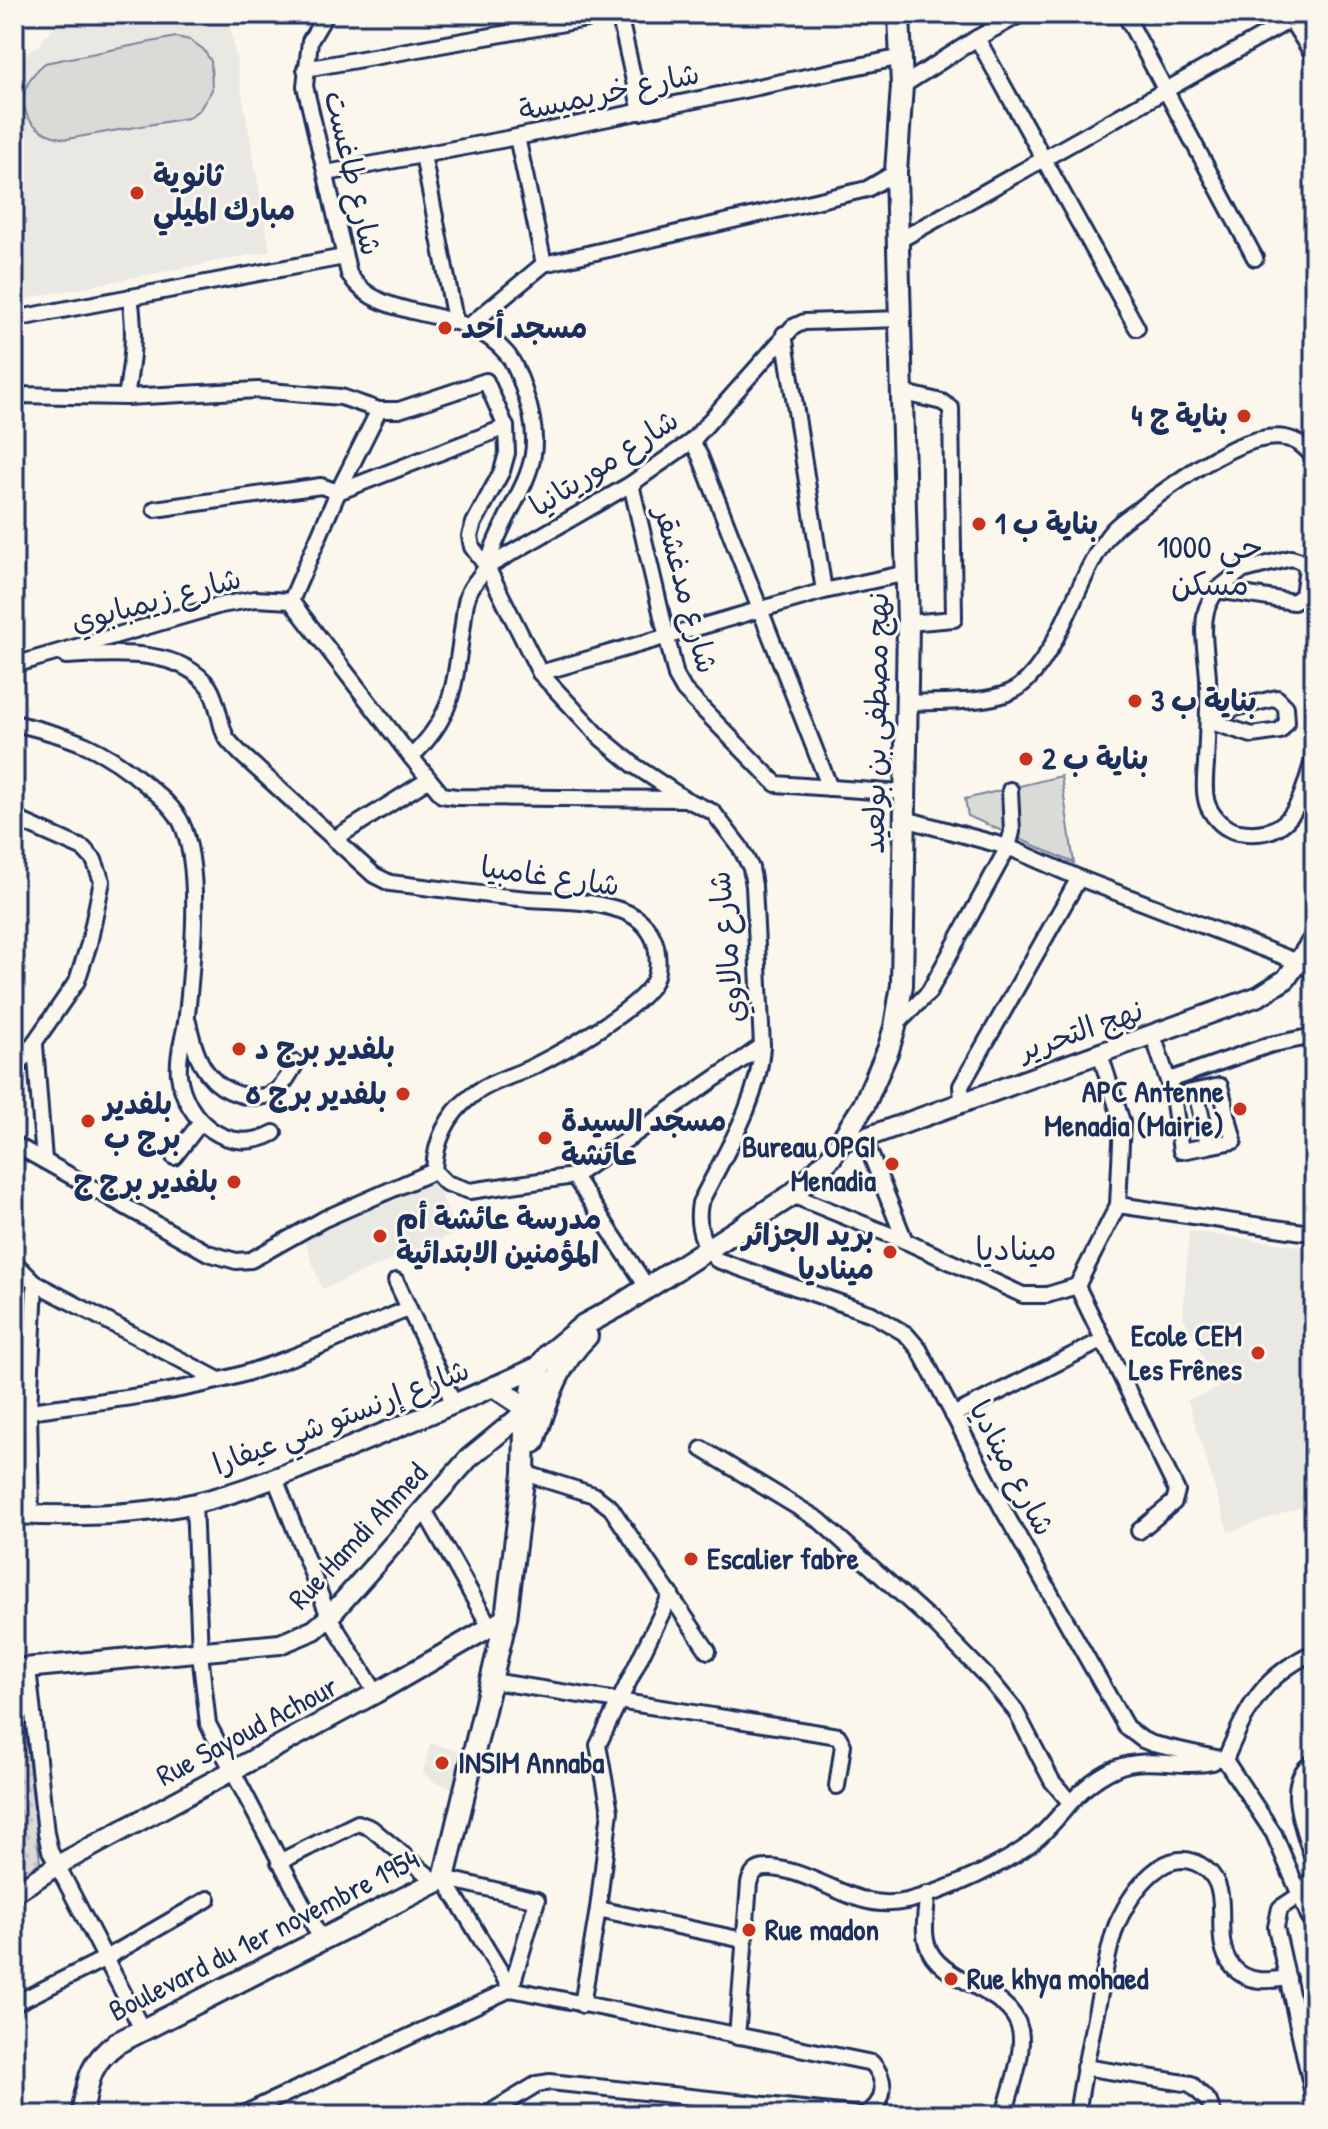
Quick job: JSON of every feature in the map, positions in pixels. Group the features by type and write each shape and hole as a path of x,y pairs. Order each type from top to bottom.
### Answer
{"main road":[{"name":"نهج مصطفى بن بولعيد","path":"524,1473 528,1409 541,1365 549,1354 584,1325 619,1306 792,1195 854,1139 895,1027 902,985 908,623 896,172 902,86 899,14"},
{"name":"نهج التحرير","path":"854,1139 1259,996 1286,979 1314,938"},
{"name":"نهج مصطفى بن بولعيد","path":"524,1473 548,1395 561,1368 578,1345 619,1306"},
{"name":"شارع إرنستو شي عيفارا","path":"22,1515 85,1517 194,1503 275,1478 541,1365"},
{"path":"495,1387 528,1409 548,1395"},
{"name":"Rue Hamdi Ahmed","path":"21,1669 280,1644 314,1630 329,1617 469,1458 528,1409"},
{"name":"Boulevard du 1er novembre 1954","path":"82,2115 90,2073 101,2055 142,2029 440,1880 492,1681 498,1622 524,1473"},
{"name":"Rue Sayoud Achour","path":"14,1893 58,1865 376,1693 498,1622"}],"street":[{"name":"شارع طاغست","path":"326,14 310,41 305,86 349,274 357,286 374,299 462,323 489,338 517,370 534,418 535,449 528,479 495,542 487,567"},
{"path":"305,69 617,14 641,112"},
{"path":"902,86 1021,14"},
{"path":"1125,14 1255,258"},
{"path":"898,241 1293,16 1314,56"},
{"path":"977,38 1137,328"},
{"name":"شارع خريميسة","path":"327,173 902,57"},
{"path":"517,137 544,264"},
{"path":"423,155 462,323 544,264 867,189 896,172"},
{"path":"14,319 344,257"},
{"path":"126,397 135,329 130,297"},
{"path":"824,591 784,334 804,322 901,319"},
{"name":"شارع موريتانيا","path":"487,567 631,484 692,441 784,334"},
{"path":"14,395 126,397 258,390 341,397 379,410 399,410 486,381 506,427 338,492 321,486 155,509"},
{"path":"901,392 942,402 951,408 954,619 908,623"},
{"path":"379,410 338,492 291,601 428,780 442,795 456,797 685,799"},
{"name":"شارع مالاوي","path":"506,427 507,453 502,471 470,536 472,547 487,567 540,673 601,738 635,766 685,799 713,812 728,828 751,868 761,1071 753,1097 700,1203 697,1222 707,1250"},
{"path":"906,703 979,698 1018,688 1042,662 1109,534 1195,468 1263,439 1282,437 1296,441 1314,458"},
{"path":"692,441 762,610 830,788"},
{"name":"شارع مدغشقر","path":"631,484 676,676 684,690 776,784 888,792 904,790"},
{"path":"1217,590 1294,602 1303,595 1307,568 1301,561 1291,558 1241,571 1217,590 1209,602 1205,620 1208,721 1205,785 1208,805 1218,822 1232,831 1250,834 1282,827 1296,810 1314,757"},
{"path":"411,757 429,740 452,697 468,593 487,567"},
{"path":"540,673 824,591 907,573"},
{"name":"شارع زيمبابوي","path":"14,665 221,605 255,599 291,601"},
{"name":"شارع غامبيا","path":"44,656 113,654 146,657 192,671 209,688 226,737 241,754 374,875 390,883 529,899 580,901 634,915 651,931 658,960 655,979 637,1002 532,1067 469,1097 441,1133 435,1151 434,1171"},
{"path":"1277,698 1286,707 1287,722 1280,731 1252,735 1208,721 1235,708 1277,698"},
{"path":"14,723 62,734 113,757 175,812 186,834 192,858 194,897 187,1018 178,1055 179,1075 187,1104 214,1134 251,1141 274,1133"},
{"path":"334,839 428,780"},
{"path":"895,1027 929,992 1008,847 1012,832 1010,790"},
{"path":"14,818 84,849 94,860 102,881 89,944 77,981 14,1072"},
{"path":"905,819 1008,847 1079,878 1298,962 1314,972"},
{"path":"962,1101 961,1086 1079,878"},
{"path":"187,1018 198,1057 209,1076 238,1094 258,1097 274,1093 296,1063"},
{"path":"1153,1035 1173,1096 1181,1151 1234,1141 1220,1086 1173,1096"},
{"path":"1169,1080 1269,1045 1314,1036"},
{"path":"35,1045 44,1160"},
{"path":"14,1144 208,1253 236,1261 251,1260 324,1219 434,1171 446,1183 470,1191 574,1176 762,1046"},
{"path":"792,1195 905,1241 1023,1295 1047,1295 1077,1286 1118,1205 1122,1122 1100,1054"},
{"path":"1196,1092 1208,1146"},
{"path":"174,1157 201,1122"},
{"path":"854,1139 905,1241"},
{"path":"574,1176 647,1287"},
{"path":"1118,1205 1303,1232"},
{"name":"شارع ميناديا","path":"707,1250 717,1260 890,1322 906,1334 919,1349 1001,1506 1126,1727 1153,1744 1225,1760"},
{"path":"14,1262 35,1283 219,1380"},
{"path":"396,1281 454,1404"},
{"path":"22,1515 35,1283"},
{"path":"1077,1286 1177,1491 1174,1502 1139,1531"},
{"path":"29,1411 175,1390 253,1371 408,1309"},
{"path":"953,1415 1103,1340"},
{"path":"702,1449 819,1520 936,1625 1015,1710 1052,1781 1069,1801"},
{"path":"524,1473 594,1495 611,1508 708,1651"},
{"path":"275,1478 329,1617 376,1693"},
{"path":"194,1503 200,1653 208,1724 322,1941"},
{"path":"423,1508 498,1622"},
{"path":"582,2005 610,1811 598,1745 671,1594"},
{"path":"1225,1760 1255,1697 1272,1677 1289,1664 1314,1652"},
{"path":"21,1669 46,1833 58,1865 142,2029"},
{"path":"492,1681 838,1736 843,1745 837,1786"},
{"path":"737,2037 749,1883 755,1872 762,1868 798,1874 868,1901 905,1901 1003,1862 1039,1837 1069,1801 1102,1775 1141,1761 1207,1764 1225,1760"},
{"path":"1225,1760 1274,1834 1314,1928"},
{"path":"1314,1762 1300,1774 1295,1793 1314,1863"},
{"path":"279,1862 358,1823 371,1828 440,1880 511,1989"},
{"path":"1077,2115 1084,2067 1117,1925 1130,1900 1154,1871 1169,1862 1195,1863 1216,1880 1219,1888 1224,1952 1234,1968 1258,1981 1288,1978"},
{"path":"1314,1877 1301,1894 1284,1903 1276,1921 1314,2098"},
{"path":"440,1880 537,1900 511,1989"},
{"path":"927,1894 925,1935 932,1956 1007,2006 1018,2022 1021,2041 1004,2115"},
{"path":"14,2004 106,1958 208,1899"},
{"path":"598,1909 743,1940"},
{"path":"241,2115 511,1989 872,2063 882,2078 883,2087 878,2105 862,2115 550,2082 537,2084 486,2115"},
{"path":"1084,2067 1191,2084 1209,2102 1214,2115"}],"shaded area":[{"name":"ثانوية مبارك الميلي","path":"106,14 228,14 270,251 14,301 14,73 31,49 42,44 42,40 59,22"},
{"path":"176,37 190,40 203,49 211,61 212,90 200,109 188,118 67,139 39,129 30,120 25,110 26,87 45,63"},
{"path":"1061,776 1074,863 968,816 965,799"},
{"name":"مدرسة عائشة أم المؤمنين الابتدائية","path":"436,1182 456,1233 322,1289 304,1239"},
{"name":"Ecole CEM Les Frênes","path":"1189,1231 1314,1248 1314,1515 1308,1505 1228,1532 1188,1400 1219,1388 1183,1317"},
{"path":"25,1729 40,1862 21,1876 14,1876 14,1730"},
{"name":"INSIM Annaba","path":"430,1743 461,1752 454,1789 434,1782 423,1773"}],"place":[{"name":"ثانوية مبارك الميلي","path":"137,193"},
{"name":"مسجد أحد","path":"445,328"},
{"name":"بناية ج 4","path":"1244,416"},
{"name":"بناية ب 1","path":"979,524"},
{"name":"بناية ب 3","path":"1135,701"},
{"name":"بناية ب 2","path":"1026,759"},
{"name":"بلفدير برج د","path":"239,1049"},
{"name":"بلفدير برج ه","path":"403,1094"},
{"name":"APC Antenne Menadia (Mairie)","path":"1240,1109"},
{"name":"بلفدير برج ب","path":"88,1121"},
{"name":"مسجد السيدة عائشة","path":"545,1138"},
{"name":"Bureau OPGI Menadia","path":"892,1164"},
{"name":"بلفدير برج ج","path":"234,1182"},
{"name":"مدرسة عائشة أم المؤمنين الابتدائية","path":"380,1236"},
{"name":"بريد الجزائر ميناديا","path":"890,1252"},
{"name":"Ecole CEM Les Frênes","path":"1258,1353"},
{"name":"Escalier fabre","path":"691,1559"},
{"name":"INSIM Annaba","path":"442,1763"},
{"name":"Rue madon","path":"749,1930"},
{"name":"Rue khya mohaed","path":"951,1979"}],"district":[{"name":"حي 1000 مسكن","path":"1210,566"},
{"name":"ميناديا","path":"1016,1249"}]}
